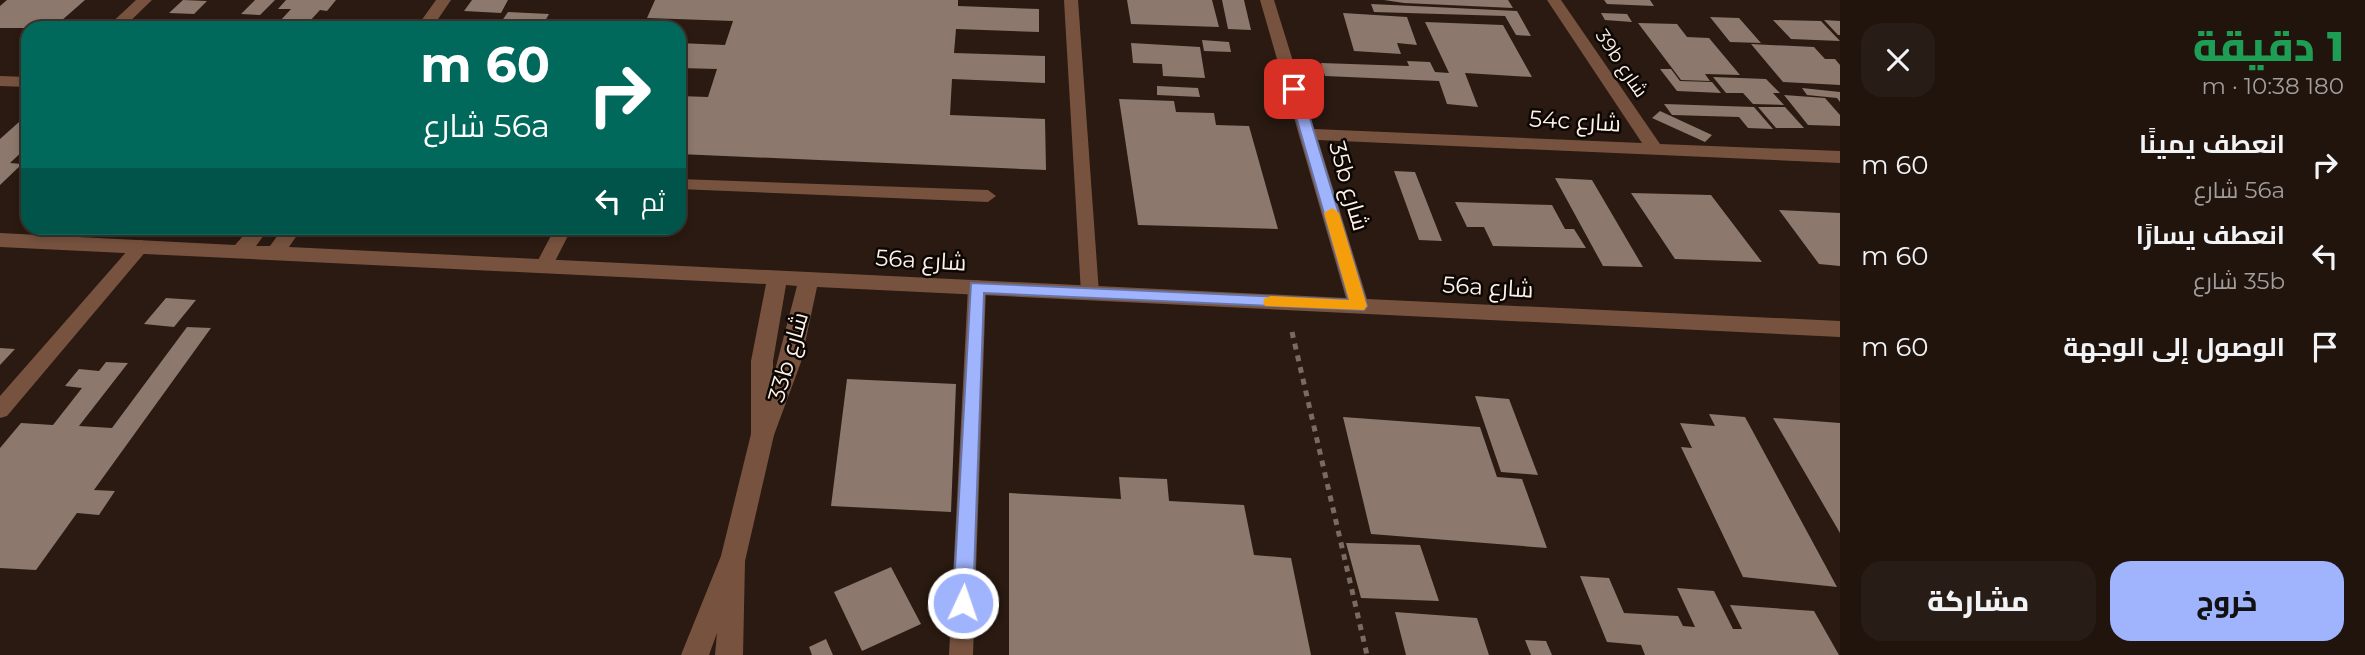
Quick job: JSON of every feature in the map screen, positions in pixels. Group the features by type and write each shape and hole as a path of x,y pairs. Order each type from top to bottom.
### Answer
{"street":[{"path":"122,21 145,0"},
{"path":"429,21 444,0"},
{"name":"35b شارع","path":"1267,0 1359,306"},
{"name":"39b شارع","path":"1554,0 1655,149"},
{"path":"0,80 21,82"},
{"name":"54c شارع","path":"1308,134 1840,158"},
{"path":"240,251 254,235"},
{"path":"275,253 288,235"},
{"name":"56a شارع","path":"0,240 1840,329"},
{"name":"33b شارع","path":"762,435 762,361 778,276"},
{"name":"33b شارع","path":"695,655 734,556 762,435 790,362 809,278"},
{"name":"33b شارع","path":"729,655 734,605 734,556"}],"lane":[{"path":"1071,0 1090,292"},
{"path":"686,184 988,196"},
{"path":"544,266 559,235"},
{"path":"0,410 141,246"},
{"path":"961,655 977,287"}],"path":[{"path":"1284,302 1367,655"}],"building":[{"path":"7,0 85,0 61,21 21,21 21,28 0,28 0,6"},
{"path":"183,0 207,1 194,14 169,13"},
{"path":"255,0 275,0 260,15 241,14"},
{"path":"286,0 336,0 327,11 320,10 310,21 280,21 291,9 278,9"},
{"path":"472,0 508,0 501,13 464,11"},
{"path":"655,0 958,0 958,6 1039,9 1039,32 956,29 954,53 1045,56 1045,83 952,79 950,115 1045,119 1046,170 686,154 686,96 708,97 717,69 686,68 686,43 725,45 733,21 647,18"},
{"path":"1127,0 1212,0 1219,27 1131,24"},
{"path":"1222,0 1244,0 1251,30 1228,29"},
{"path":"1384,0 1508,0 1513,8 1404,3"},
{"path":"1604,0 1650,0 1654,6 1607,4"},
{"path":"1371,4 1517,11 1531,36 1516,35 1505,16 1374,12"},
{"path":"508,12 549,14 545,21 502,21"},
{"path":"1343,13 1407,17 1417,45 1397,43 1401,54 1354,51"},
{"path":"1601,13 1627,14 1632,22 1605,20"},
{"path":"1710,17 1739,18 1761,43 1730,42"},
{"path":"1773,20 1821,21 1840,41 1791,39"},
{"path":"1824,20 1840,21 1840,35 1838,35"},
{"path":"1425,22 1503,25 1532,77 1465,73 1478,107 1447,104 1439,81 1325,76 1321,63 1409,66 1407,61 1430,62 1435,72 1449,73"},
{"path":"1638,23 1677,24 1687,37 1709,38 1740,75 1705,74 1710,81 1681,80"},
{"path":"1202,40 1229,42 1231,52 1204,51"},
{"path":"1131,43 1200,47 1205,78 1163,76 1162,64 1133,63"},
{"path":"1751,44 1814,47 1825,59 1835,59 1840,65 1840,85 1783,82"},
{"path":"1660,69 1671,69 1680,81 1712,82 1721,93 1677,91"},
{"path":"1713,77 1766,79 1780,93 1773,93 1784,105 1753,104 1743,93 1726,93"},
{"path":"1157,86 1198,88 1200,97 1157,95"},
{"path":"1802,88 1840,92 1840,102 1837,98 1807,95"},
{"path":"1784,95 1825,98 1840,115 1840,126 1808,125"},
{"path":"1119,99 1174,101 1176,112 1214,113 1216,125 1249,126 1278,229 1138,225"},
{"path":"1664,104 1754,107 1773,129 1748,128 1739,117 1672,115"},
{"path":"1758,107 1785,107 1804,128 1776,128"},
{"path":"1660,111 1712,135 1705,142 1652,118"},
{"path":"21,120 21,153 10,163 21,165 0,185 0,139"},
{"path":"1394,171 1415,172 1442,241 1419,240"},
{"path":"1555,178 1592,180 1643,267 1603,266"},
{"path":"1631,193 1711,195 1762,262 1675,259"},
{"path":"1455,202 1552,205 1565,229 1574,229 1586,248 1493,246 1484,227 1467,227"},
{"path":"1779,210 1840,213 1840,266 1819,264"},
{"path":"166,298 196,300 174,327 144,324"},
{"path":"187,327 211,328 94,490 115,491 99,515 77,513 36,570 0,568 0,448 21,423 53,425 82,388 65,386 79,369 99,371 106,362 128,363 79,426 112,428"},
{"path":"0,348 15,349 0,365"},
{"path":"847,379 956,384 951,512 831,506"},
{"path":"1475,396 1509,399 1538,475 1501,472"},
{"path":"1709,414 1745,417 1837,587 1743,577 1681,447 1692,448 1680,423 1715,426"},
{"path":"1343,417 1480,427 1497,477 1522,479 1547,548 1371,534"},
{"path":"1773,418 1840,423 1840,533"},
{"path":"1119,477 1167,479 1169,501 1244,505 1254,555 1291,558 1311,655 1009,655 1009,493 1121,499"},
{"path":"1346,543 1420,545 1439,601 1361,598"},
{"path":"891,567 921,624 862,651 834,592"},
{"path":"1580,576 1609,578 1624,613 1678,616 1683,626 1695,627 1677,588 1714,591 1733,629 1742,629 1730,605 1814,611 1839,655 1645,655 1641,645 1607,642"},
{"path":"1395,612 1477,618 1489,655 1406,655"},
{"path":"826,639 833,655 812,655 809,647"},
{"path":"1525,640 1546,641 1552,655 1531,655"}],"slow traffic":[{"path":"1271,302 1359,306 1332,213"}],"route":[{"path":"963,603 977,287 1359,306 1294,89"}]}
